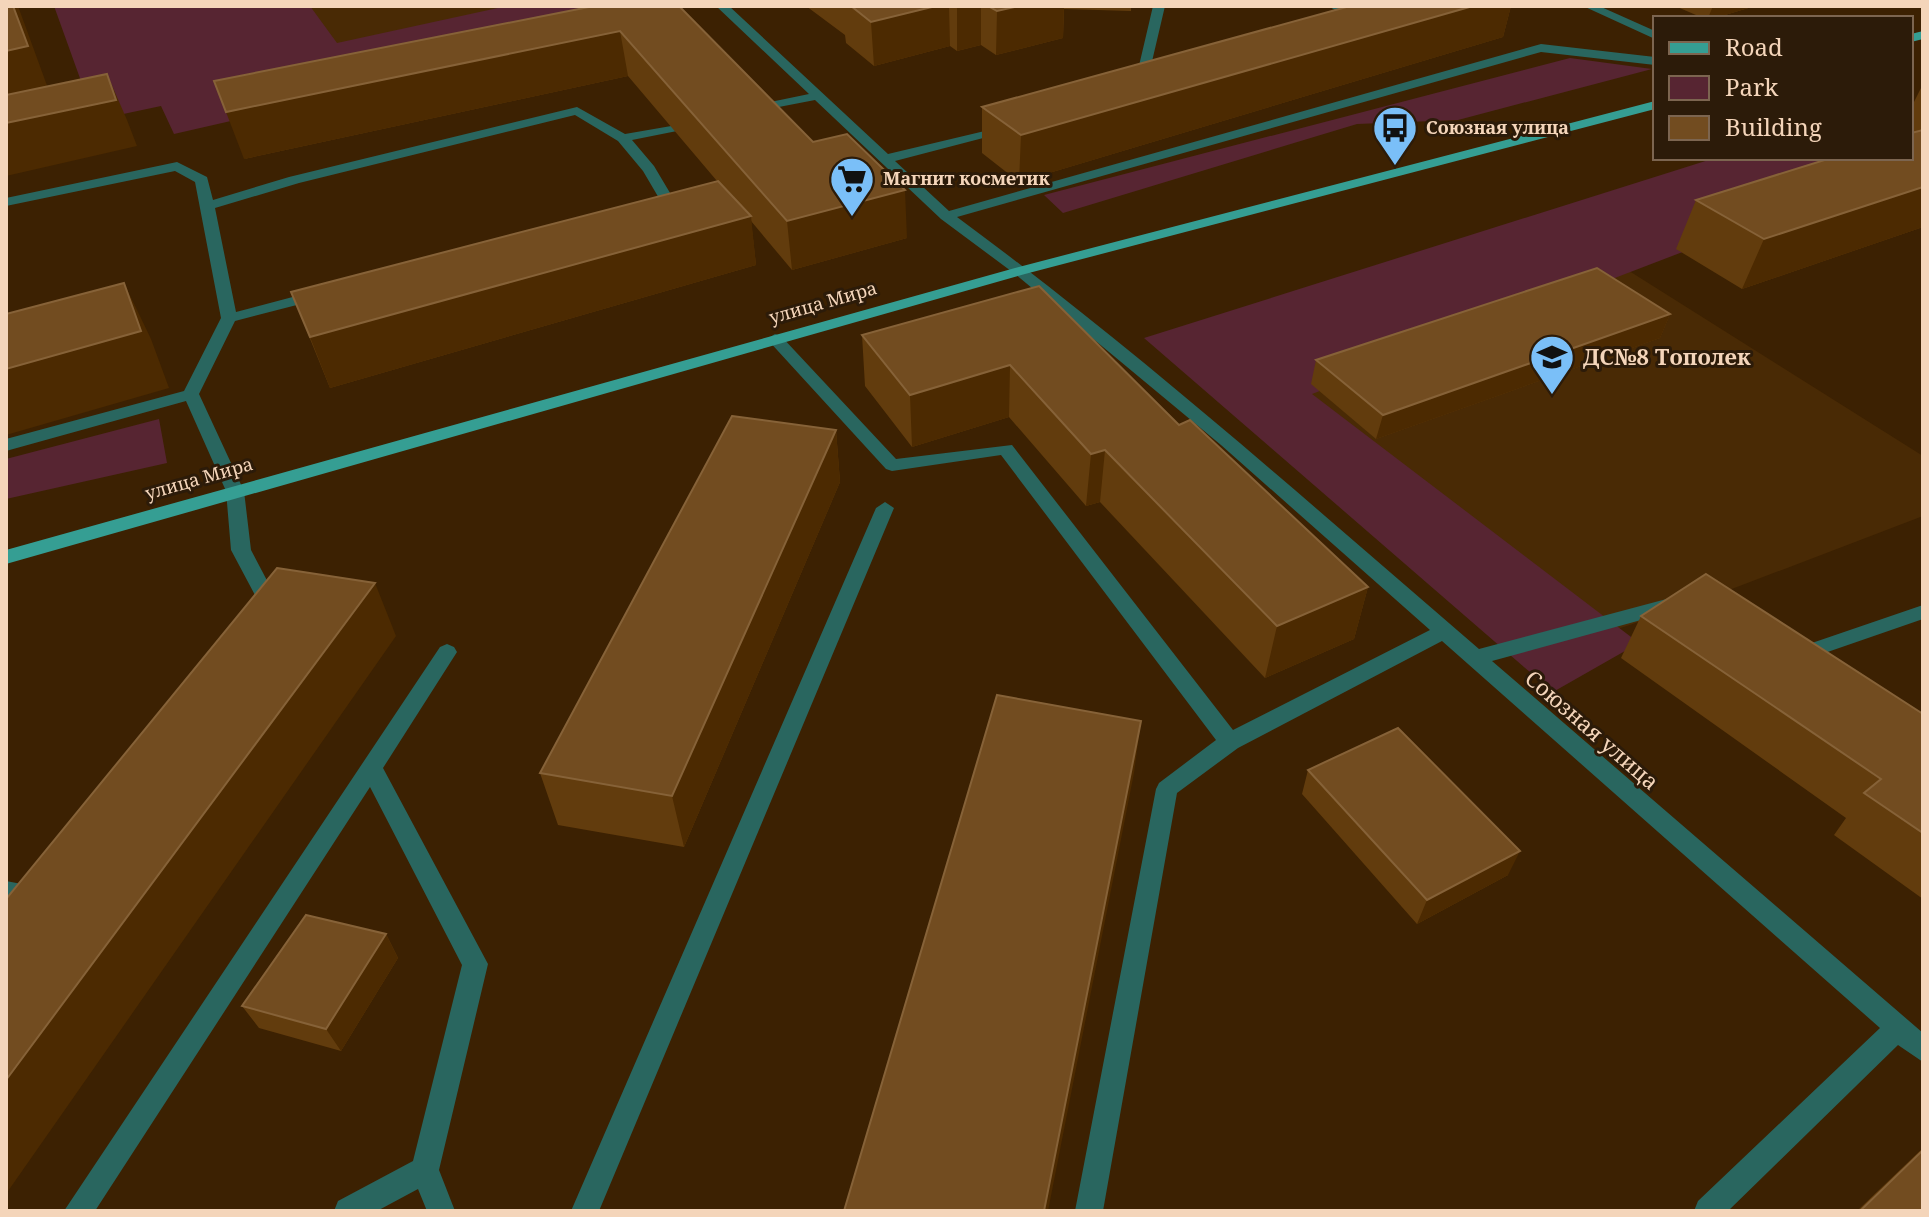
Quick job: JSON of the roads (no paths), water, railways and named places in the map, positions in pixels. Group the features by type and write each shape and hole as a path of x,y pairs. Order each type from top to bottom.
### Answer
{"main road":[{"name":"улица Мира","path":"6,557 1020,271 1653,106"}],"street":[{"name":"Союзная улица","path":"722,6 946,216 1020,271 1227,441 1923,1050"},
{"path":"1138,94 1159,6"},
{"path":"1334,6 1373,27 1359,31"},
{"path":"1593,7 1653,34"},
{"path":"946,216 1541,48 1653,61"},
{"path":"1123,98 1152,90"},
{"path":"744,112 818,96"},
{"path":"207,206 325,172 577,111 623,138 649,169 672,208 641,214"},
{"path":"885,159 1019,125"},
{"path":"623,138 672,128"},
{"path":"6,202 177,166 202,180 229,318 191,394 6,445"},
{"path":"229,318 335,290"},
{"path":"775,339 892,465 1006,449 1230,742"},
{"path":"191,394 235,491 241,550 273,610 263,622"},
{"path":"585,1211 885,508"},
{"path":"1474,658 1683,602 1690,605"},
{"path":"1836,670 1809,647 1923,612"},
{"path":"1089,1211 1167,789 1230,742 1443,632"},
{"path":"78,1211 447,652"},
{"path":"371,767 475,964 425,1170 441,1211"},
{"path":"6,891 44,890 23,917"},
{"path":"1708,1211 1898,1028"},
{"path":"348,1211 425,1170"}],"place":[{"name":"Союзная улица","path":"1395,167"},
{"name":"Магнит косметик","path":"852,218"},
{"name":"ДС№8 Тополек","path":"1552,396"}]}
